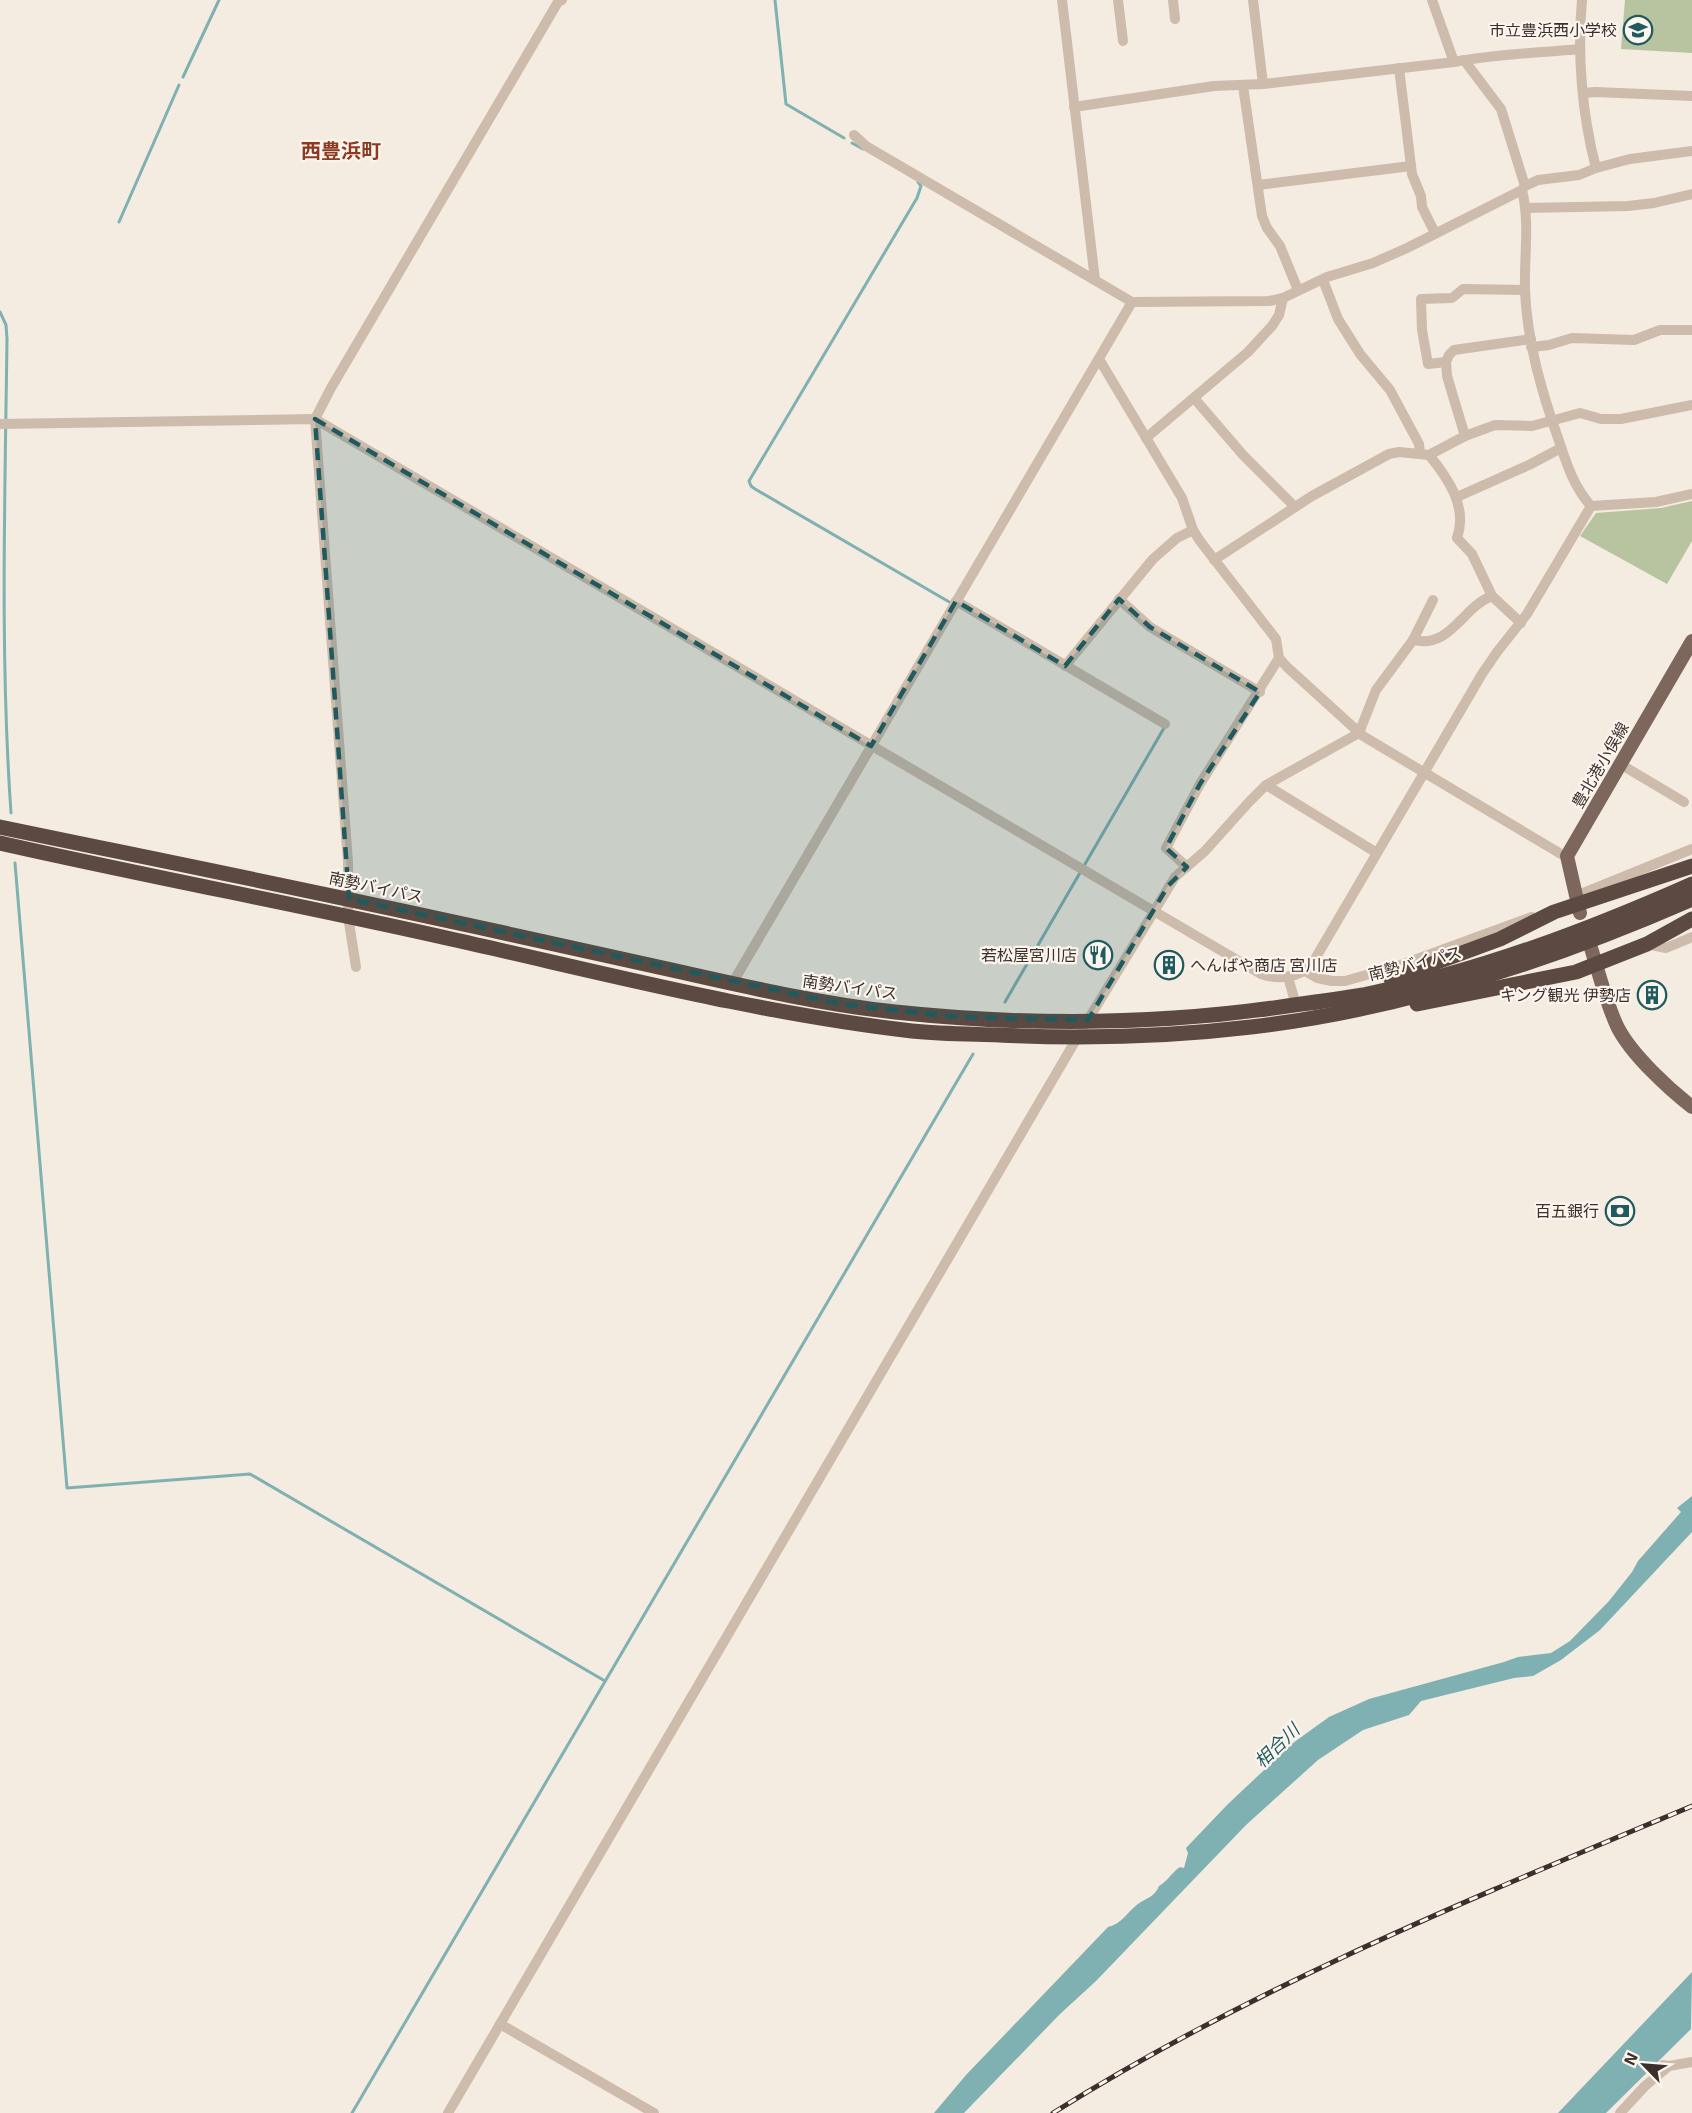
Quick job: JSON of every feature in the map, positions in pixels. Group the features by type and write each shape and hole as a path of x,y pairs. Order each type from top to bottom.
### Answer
{"highway":[{"name":"南勢バイパス","path":"0,827 349,899 785,995 896,1012 955,1017 1088,1020 1191,1017 1245,1012 1368,994 1472,967 1580,932 1692,884"},
{"name":"南勢バイパス","path":"0,843 348,916 752,1006 914,1031 1077,1038 1164,1035 1252,1027 1299,1020 1412,996 1515,966 1602,937 1692,899"},
{"path":"1296,1005 1398,977 1500,939 1554,912 1692,866"},
{"path":"1299,1020 1341,1019 1576,972 1647,944 1692,920"}],"main road":[{"name":"豊北港小俣線","path":"1567,856 1692,641"},
{"path":"1567,856 1578,904"},
{"path":"1591,948 1618,1029 1641,1059 1671,1090 1692,1107"}],"street":[{"path":"356,967 348,916 348,862 315,419 528,52 558,2 562,0"},
{"path":"1062,0 1095,280"},
{"path":"1118,0 1124,41"},
{"path":"1173,0 1175,19"},
{"path":"1252,0 1263,84"},
{"path":"1432,0 1459,61 1501,109 1524,188 1526,208 1525,290 1531,343 1547,411 1575,485 1591,506"},
{"path":"1582,0 1580,49 1589,142 1596,168"},
{"path":"1074,107 1214,87 1263,84 1494,55 1580,49"},
{"path":"1399,68 1414,180 1421,196 1422,207 1435,233"},
{"path":"1243,86 1265,223 1280,246 1298,290"},
{"path":"1584,93 1692,96"},
{"path":"854,135 866,146 1132,302 1269,301 1283,298 1323,280 1373,263 1539,180 1579,175 1596,168 1636,158 1692,151"},
{"path":"1258,185 1411,166"},
{"path":"1526,208 1628,206 1654,203 1692,194"},
{"path":"1323,280 1338,319 1360,354 1390,390 1424,454 1442,471 1457,497 1461,514 1457,538 1472,555 1492,596 1521,623"},
{"path":"1446,362 1428,364 1422,330 1421,299 1452,298 1463,289 1525,290"},
{"path":"1146,438 1248,352 1272,326 1279,315 1283,298"},
{"path":"736,977 1132,302"},
{"path":"1465,436 1446,362 1454,350 1531,343 1549,345 1572,338 1635,339 1660,330 1692,330"},
{"path":"1099,358 1182,498 1193,530 1276,639 1279,658 1359,734 1567,856"},
{"path":"1194,398 1243,455 1295,507"},
{"path":"1214,560 1341,478 1389,454 1400,452 1424,454 1495,425 1532,426 1580,413 1602,419 1621,419 1692,405"},
{"path":"4,424 315,419 1153,911 1261,974 1272,978 1288,977 1305,971 1312,964 1482,674 1521,623 1591,506"},
{"path":"1457,497 1562,448"},
{"path":"1591,506 1656,502 1692,494"},
{"path":"1065,666 1164,548 1193,530"},
{"path":"1413,640 1441,637 1453,629 1473,608 1492,596"},
{"path":"1119,599 1150,627 1260,692"},
{"path":"448,2113 1168,886 1205,851 1266,785 1359,734 1376,690 1413,640 1433,600"},
{"path":"954,604 1165,724"},
{"path":"1187,867 1166,848 1200,784 1260,692 1279,658"},
{"path":"1620,764 1684,802"},
{"path":"1266,785 1377,853"},
{"path":"1578,904 1692,849"},
{"path":"1305,971 1317,978 1345,981 1398,966 1519,921 1554,912"},
{"path":"1647,944 1666,948 1692,937"},
{"path":"1288,977 1296,1005"},
{"path":"500,2024 654,2113"},
{"path":"1620,2113 1666,2065 1692,2062"}],"highlighted area":[{"path":"315,419 871,746 956,601 1065,666 1119,599 1150,627 1260,692 1200,784 1166,848 1187,867 1168,886 1088,1020 955,1017 840,1004 349,899"}],"green space":[{"path":"1625,0 1692,0 1692,53 1621,49"},
{"path":"1692,501 1692,541 1667,584 1580,536 1596,513 1661,508"}],"water":[{"path":"1692,1496 1692,1532 1600,1630 1561,1660 1533,1676 1514,1678 1421,1701 1409,1715 1363,1730 1318,1760 1246,1825 1096,1981 1060,2014 964,2113 934,2113 966,2075 1108,1927 1121,1921 1138,1904 1153,1895 1177,1869 1184,1868 1188,1853 1186,1848 1228,1804 1293,1743 1329,1717 1369,1699 1518,1657 1551,1653 1570,1641 1609,1601 1638,1561 1681,1512 1677,1508"},
{"path":"1692,1972 1691,2029 1606,2113 1558,2113"}],"waterway":[{"path":"183,77 219,0"},
{"path":"775,0 786,104 844,138"},
{"path":"119,222 179,85"},
{"path":"852,143 863,149"},
{"path":"918,182 921,186 917,198 749,481 755,489 951,603"},
{"path":"0,312 6,325 7,339 4,636 11,813"},
{"path":"1005,1002 1164,728"},
{"path":"15,863 67,1488 250,1474 605,1681"},
{"path":"352,2113 973,1054"}],"railway":[{"path":"1053,2113 1129,2067 1286,1984 1447,1910 1692,1806"}],"place":[{"name":"市立豊浜西小学校","path":"1638,30"},
{"name":"若松屋宮川店","path":"1098,955"},
{"name":"へんばや商店 宮川店","path":"1169,965"},
{"name":"キング観光 伊勢店","path":"1652,995"},
{"name":"百五銀行","path":"1620,1211"}],"district":[{"name":"西豊浜町","path":"341,151"}],"water label":[{"name":"相合川","path":"1277,1746"}]}
